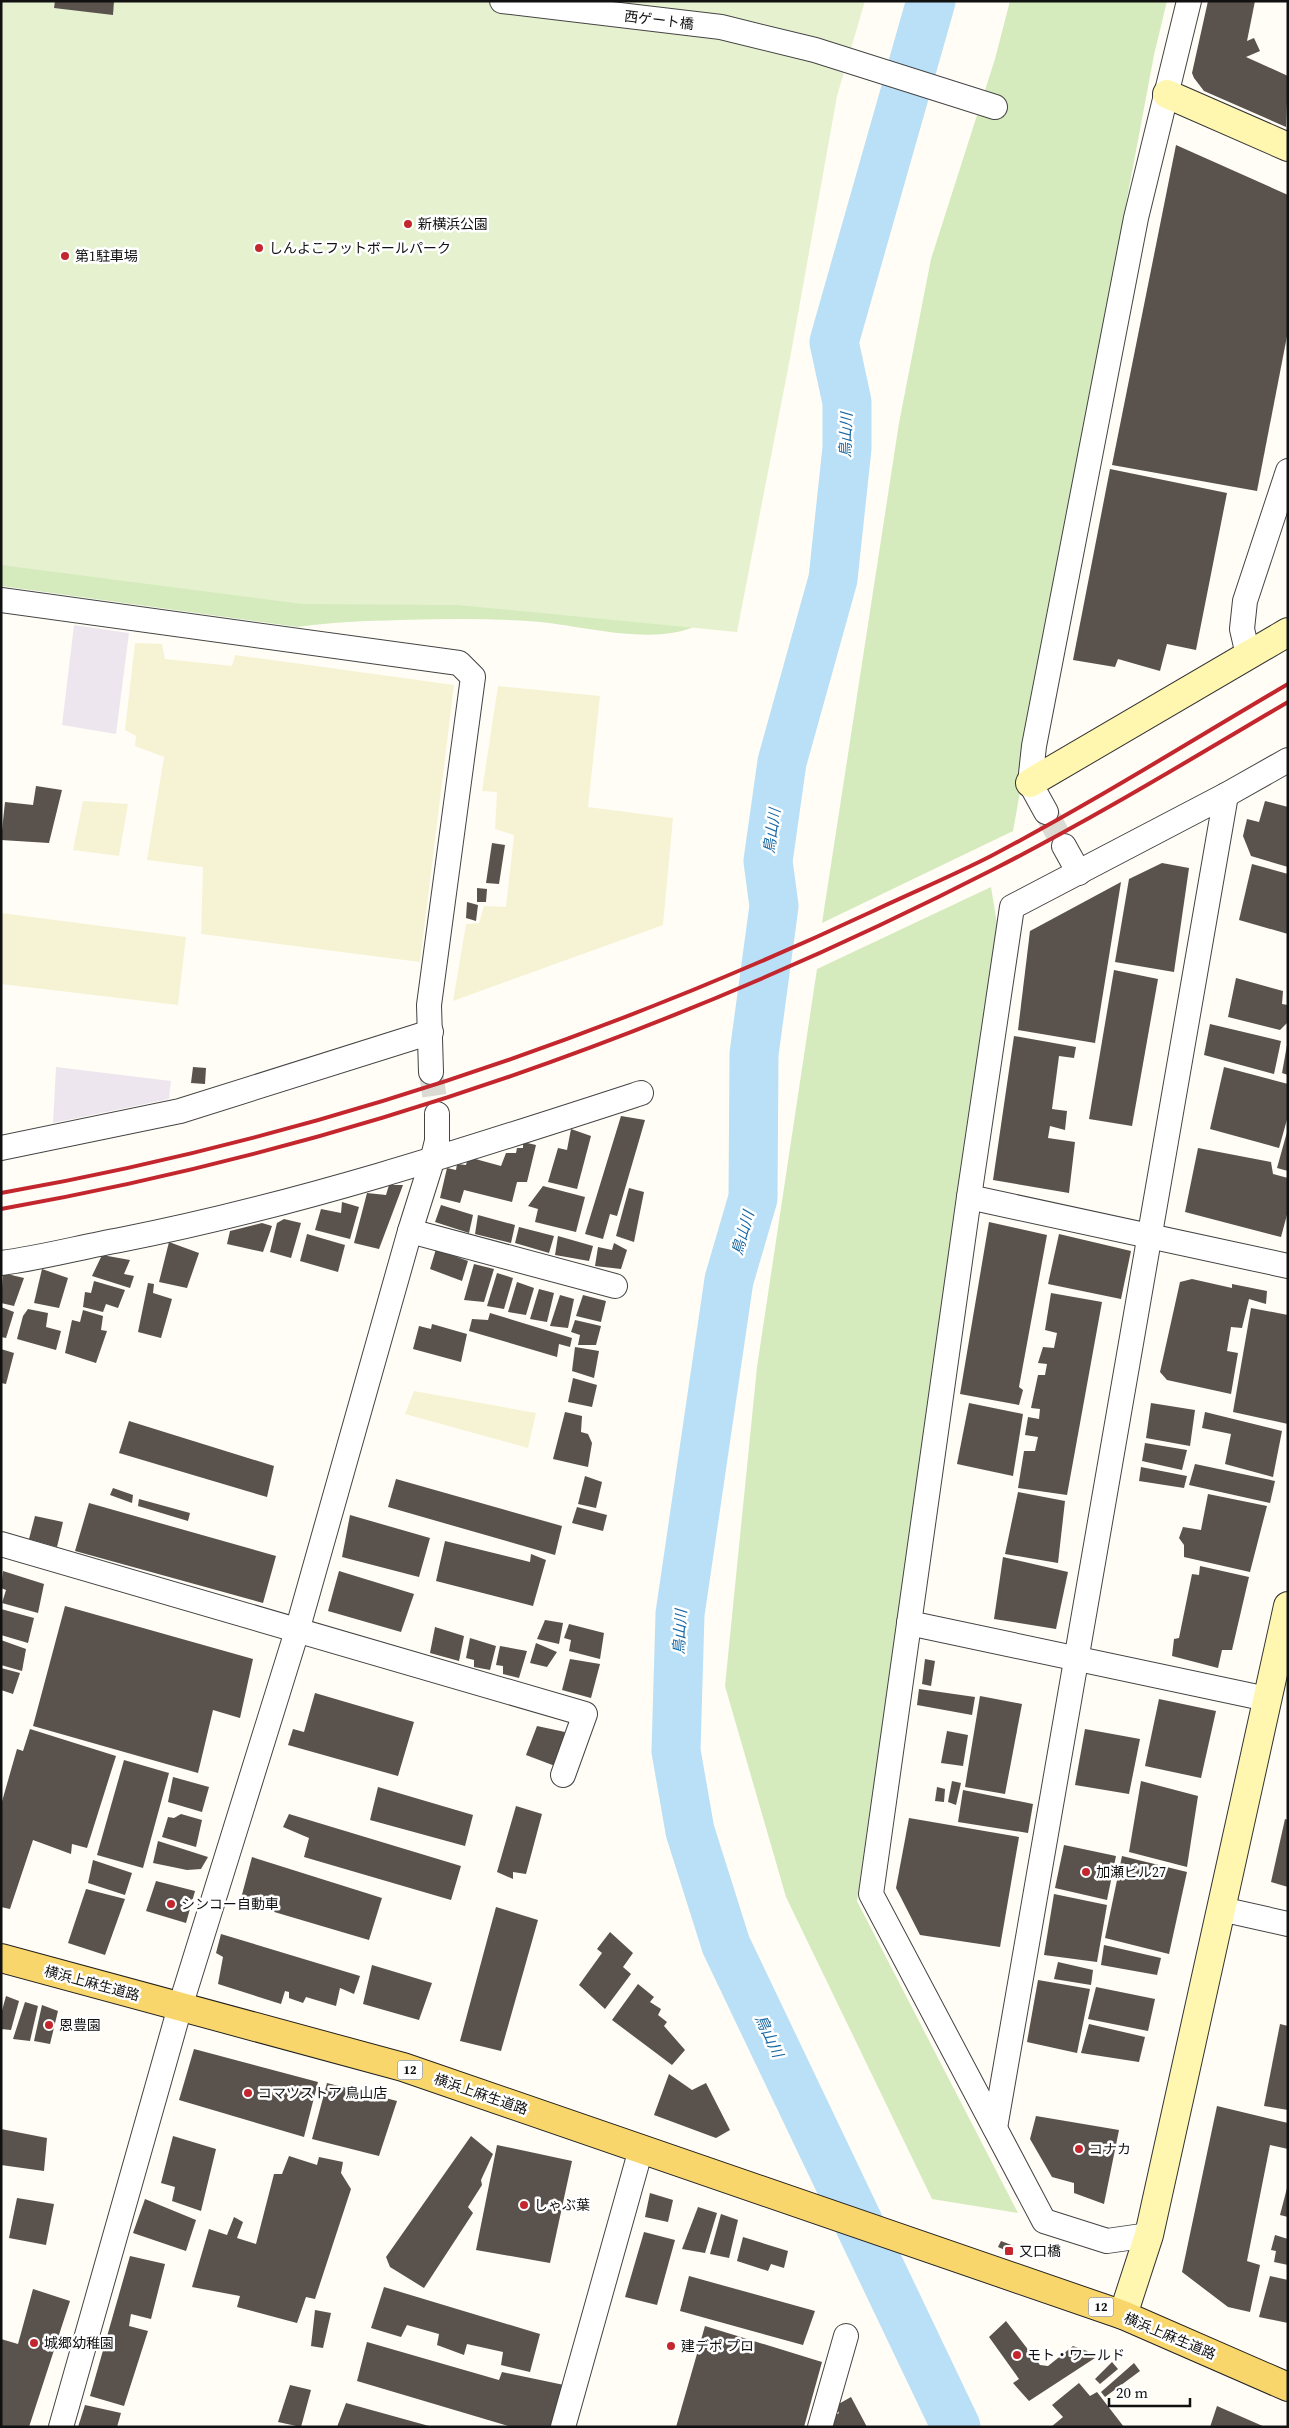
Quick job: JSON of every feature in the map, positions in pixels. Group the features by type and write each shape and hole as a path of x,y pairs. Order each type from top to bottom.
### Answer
{"main road":[{"name":"横浜上麻生道路","path":"1,1958 403,2067 1123,2315 1288,2387"}],"street":[{"name":"西ゲート橋","path":"502,1 721,27 843,58 984,103"},
{"path":"1046,812 1030,784 1034,746 1136,218 1189,1"},
{"path":"1166,94 1288,147"},
{"path":"1248,655 1242,629 1244,601 1288,472"},
{"path":"1,600 460,664 473,677 429,1005 431,1072"},
{"path":"1030,784 1288,632"},
{"path":"1149,2235 1107,2241 1044,2221 871,1894 969,1197 1012,907 1226,796 1288,760"},
{"path":"995,2128 1226,796"},
{"path":"1064,846 1079,873"},
{"path":"1,1148 180,1111 431,1032"},
{"path":"1,1263 187,1227 432,1161 641,1092"},
{"path":"61,2427 180,2007 297,1631 410,1230 432,1161 437,1141 437,1114"},
{"path":"969,1197 1288,1266"},
{"path":"410,1230 615,1286"},
{"path":"1,1544 585,1714 563,1775"},
{"path":"1123,2315 1149,2235 1288,1606"},
{"path":"909,1623 1267,1699"},
{"path":"1221,1909 1288,1924"},
{"path":"563,2427 641,2149"},
{"path":"820,2427 846,2336"}],"shaded area":[{"path":"74,625 129,633 116,734 62,725"},
{"path":"135,643 162,644 165,659 232,666 235,655 454,685 420,962 201,934 203,867 147,860 164,757 135,746 136,736 125,730"},
{"path":"498,686 600,696 588,807 673,818 663,925 453,1001 466,924 479,923 484,906 506,907 514,835 495,829 497,792 482,791"},
{"path":"83,801 128,804 119,856 73,850"},
{"path":"1,913 186,937 178,1005 1,984"},
{"path":"56,1067 171,1081 169,1099 53,1123"},
{"path":"414,1391 536,1413 528,1448 405,1414"}],"green space":[{"name":"新横浜公園","path":"1,1 865,1 837,96 791,353 737,632 458,605 302,604 1,565"},
{"path":"1010,1 1167,1 1154,55 1129,188 1013,831 822,923 899,423 931,259 995,59"},
{"path":"1,534 698,625 681,631 642,635 541,622 488,619 374,621 298,627 1,586"},
{"path":"991,887 997,924 857,1901 1018,2213 932,2199 786,1897 725,1686 757,1367 817,969"}],"building":[{"path":"55,1 114,1 113,15 54,8"},
{"path":"1208,1 1255,1 1247,41 1254,38 1260,51 1246,57 1288,76 1286,127 1204,91 1194,78 1192,73"},
{"path":"1176,145 1288,195 1288,331 1257,491 1112,465"},
{"path":"1110,469 1227,493 1196,650 1167,644 1160,671 1118,659 1115,667 1073,660"},
{"path":"36,786 62,790 49,843 1,840 5,802 33,805"},
{"path":"1265,801 1288,807 1288,867 1251,856 1243,836 1247,819 1259,822"},
{"path":"492,843 505,845 499,884 486,883"},
{"path":"1162,863 1189,868 1174,972 1115,962 1129,879"},
{"path":"1252,864 1288,874 1288,934 1239,920"},
{"path":"1121,882 1095,1043 1018,1030 1030,931"},
{"path":"477,888 487,889 486,902 477,902"},
{"path":"467,902 478,905 476,921 466,918"},
{"path":"1114,970 1158,979 1132,1126 1089,1119"},
{"path":"1236,978 1283,991 1282,1004 1288,1005 1288,1022 1280,1030 1228,1017"},
{"path":"1210,1024 1281,1041 1274,1074 1204,1055"},
{"path":"1014,1036 1076,1047 1074,1058 1059,1056 1052,1109 1067,1111 1065,1130 1050,1126 1048,1138 1075,1142 1069,1193 993,1180"},
{"path":"1288,1046 1288,1075 1282,1073"},
{"path":"193,1067 206,1068 205,1084 191,1083"},
{"path":"1224,1067 1288,1084 1288,1116 1279,1148 1210,1129"},
{"path":"621,1116 645,1120 617,1216 610,1214 603,1239 585,1234"},
{"path":"571,1129 591,1136 577,1189 548,1182 558,1148 567,1150"},
{"path":"1288,1132 1288,1171 1277,1168"},
{"path":"523,1142 536,1145 527,1182 517,1182 512,1202 464,1190 460,1203 440,1198 447,1168 456,1170 457,1164 466,1165 468,1157 501,1166 506,1153 516,1153 517,1148 523,1148"},
{"path":"1198,1148 1271,1162 1273,1174 1288,1178 1288,1211 1281,1237 1185,1212"},
{"path":"389,1185 403,1185 379,1249 354,1243 367,1193 386,1195"},
{"path":"543,1186 585,1197 576,1232 535,1222 538,1209 528,1206"},
{"path":"629,1188 644,1192 634,1242 616,1236"},
{"path":"342,1202 359,1207 350,1239 315,1230 321,1209 341,1213"},
{"path":"441,1205 473,1215 469,1233 435,1222"},
{"path":"478,1215 515,1225 511,1243 475,1234"},
{"path":"284,1219 301,1223 291,1258 270,1252 277,1223"},
{"path":"989,1222 1047,1235 1019,1387 1023,1390 1019,1405 960,1394"},
{"path":"262,1223 272,1226 263,1252 227,1244 230,1231"},
{"path":"519,1227 554,1236 549,1253 515,1243"},
{"path":"307,1234 345,1245 338,1272 300,1261"},
{"path":"1059,1234 1131,1251 1121,1299 1048,1284"},
{"path":"558,1236 593,1246 589,1261 555,1255"},
{"path":"169,1242 199,1253 187,1288 159,1282"},
{"path":"614,1243 627,1250 621,1269 595,1266 598,1247 612,1250"},
{"path":"436,1249 468,1261 462,1281 430,1269"},
{"path":"102,1255 130,1260 124,1274 134,1276 130,1288 92,1276"},
{"path":"474,1264 494,1269 484,1302 464,1300"},
{"path":"42,1269 68,1278 59,1308 34,1303"},
{"path":"3,1273 24,1278 14,1306 1,1303"},
{"path":"497,1273 513,1278 504,1309 487,1306"},
{"path":"1192,1279 1232,1288 1232,1284 1267,1291 1266,1304 1249,1299 1242,1328 1231,1327 1227,1351 1238,1353 1231,1394 1167,1380 1160,1372 1180,1282"},
{"path":"94,1281 125,1290 118,1308 106,1304 103,1312 83,1307 85,1292 91,1293"},
{"path":"517,1282 534,1288 526,1315 508,1312"},
{"path":"148,1283 154,1284 153,1293 172,1299 161,1338 138,1332"},
{"path":"539,1289 554,1293 547,1322 530,1319"},
{"path":"1051,1293 1102,1302 1067,1495 1018,1488 1024,1451 1035,1451 1038,1437 1025,1435 1028,1417 1039,1419 1040,1409 1031,1408 1038,1375 1045,1375 1047,1364 1038,1363 1043,1347 1054,1348 1057,1333 1045,1330"},
{"path":"560,1295 574,1299 568,1328 550,1326"},
{"path":"583,1295 606,1301 601,1322 576,1316"},
{"path":"1,1307 14,1312 6,1338 1,1337"},
{"path":"1251,1308 1288,1315 1288,1424 1233,1412"},
{"path":"28,1309 48,1313 46,1327 61,1331 56,1350 17,1339 23,1316"},
{"path":"83,1310 103,1316 101,1330 107,1331 96,1363 65,1353 72,1320 80,1322"},
{"path":"490,1313 572,1338 570,1347 559,1344 557,1357 469,1331 472,1319 488,1320"},
{"path":"575,1320 601,1326 596,1345 578,1345 580,1335 571,1332"},
{"path":"432,1324 467,1334 461,1362 413,1349 419,1326 431,1329"},
{"path":"575,1347 599,1351 594,1378 572,1371"},
{"path":"1,1349 14,1353 6,1384 1,1383"},
{"path":"573,1378 597,1385 592,1407 568,1402"},
{"path":"969,1403 1023,1414 1013,1476 957,1464"},
{"path":"1151,1403 1195,1410 1190,1446 1146,1438"},
{"path":"565,1412 582,1416 581,1432 588,1434 592,1443 588,1467 553,1459"},
{"path":"1205,1412 1282,1431 1273,1477 1225,1464 1231,1434 1202,1428"},
{"path":"129,1421 274,1466 267,1497 119,1453"},
{"path":"1145,1443 1187,1450 1182,1470 1142,1461"},
{"path":"1195,1464 1275,1481 1270,1503 1189,1485"},
{"path":"1141,1467 1187,1476 1184,1488 1139,1481"},
{"path":"585,1476 602,1482 596,1508 578,1504"},
{"path":"396,1479 562,1526 555,1555 388,1507"},
{"path":"113,1488 133,1495 132,1503 110,1495"},
{"path":"1018,1492 1065,1501 1058,1563 1005,1554"},
{"path":"1208,1494 1267,1506 1250,1572 1184,1557 1184,1545 1179,1538 1183,1527 1201,1530"},
{"path":"139,1499 190,1513 188,1521 138,1506"},
{"path":"89,1503 276,1556 263,1603 75,1551"},
{"path":"577,1507 607,1515 603,1531 572,1523"},
{"path":"350,1515 430,1538 419,1577 342,1557"},
{"path":"35,1516 63,1522 57,1547 29,1539"},
{"path":"445,1541 530,1562 531,1554 546,1560 533,1606 436,1581"},
{"path":"1003,1557 1068,1572 1056,1629 994,1619"},
{"path":"1200,1566 1249,1577 1232,1650 1222,1650 1218,1668 1172,1656 1174,1639 1179,1638 1192,1574 1199,1575"},
{"path":"3,1571 44,1584 38,1613 2,1603 6,1590 1,1588"},
{"path":"339,1571 414,1594 401,1632 328,1611"},
{"path":"65,1606 253,1659 240,1718 213,1710 198,1773 33,1726"},
{"path":"1,1609 34,1618 28,1643 1,1635"},
{"path":"545,1620 563,1623 559,1644 537,1639"},
{"path":"569,1624 604,1633 600,1659 569,1651 571,1640 564,1638"},
{"path":"435,1627 464,1636 459,1661 430,1653"},
{"path":"470,1638 496,1646 490,1670 474,1667 474,1660 466,1658"},
{"path":"1,1640 26,1649 22,1671 1,1665"},
{"path":"536,1643 557,1652 547,1667 530,1663"},
{"path":"500,1646 527,1651 519,1678 503,1674 503,1666 496,1665"},
{"path":"570,1659 600,1664 591,1698 562,1690"},
{"path":"925,1659 935,1661 931,1686 922,1684"},
{"path":"1,1668 20,1673 13,1694 1,1690"},
{"path":"919,1689 975,1697 972,1715 917,1705"},
{"path":"315,1693 414,1722 398,1776 288,1745 293,1729 304,1732"},
{"path":"980,1696 1022,1704 1005,1794 965,1787"},
{"path":"1159,1699 1216,1711 1201,1778 1145,1766"},
{"path":"537,1726 565,1732 555,1766 526,1755"},
{"path":"30,1729 116,1756 87,1848 72,1844 71,1854 33,1840 10,1909 1,1907 1,1805 17,1749 23,1751"},
{"path":"1085,1729 1140,1739 1129,1794 1075,1785"},
{"path":"947,1731 968,1735 963,1766 941,1763"},
{"path":"124,1760 169,1773 143,1868 97,1855"},
{"path":"173,1777 209,1787 202,1812 168,1802"},
{"path":"952,1781 961,1783 956,1805 948,1802"},
{"path":"1141,1781 1198,1796 1187,1867 1129,1852"},
{"path":"378,1787 473,1815 465,1846 370,1820"},
{"path":"937,1787 945,1789 944,1802 935,1801"},
{"path":"963,1790 1033,1804 1028,1833 958,1822"},
{"path":"516,1806 542,1814 526,1874 513,1872 513,1879 497,1872"},
{"path":"181,1814 202,1820 196,1847 162,1837 168,1817 174,1818"},
{"path":"289,1814 461,1866 451,1900 304,1857 309,1838 283,1827"},
{"path":"909,1818 1019,1837 1000,1947 920,1935 896,1888"},
{"path":"1285,1819 1288,1820 1288,1887 1271,1882"},
{"path":"158,1841 208,1857 201,1869 187,1870 153,1863"},
{"name":"加瀬ビル27","path":"1064,1845 1116,1856 1107,1900 1055,1888"},
{"path":"1122,1856 1187,1872 1169,1954 1105,1938"},
{"path":"252,1857 382,1898 369,1940 240,1902"},
{"path":"93,1860 132,1873 125,1895 88,1883"},
{"path":"156,1881 195,1891 186,1923 146,1911"},
{"path":"86,1889 125,1899 105,1955 68,1943"},
{"path":"1054,1894 1107,1905 1097,1962 1044,1955"},
{"path":"496,1907 538,1920 501,2051 460,2041"},
{"path":"610,1932 633,1953 623,1967 631,1974 605,2009 579,1985 602,1953 597,1949"},
{"path":"221,1934 360,1976 354,1994 340,1988 336,2006 306,1997 303,2003 289,1998 289,1992 285,1991 281,2004 218,1984 223,1957 216,1953"},
{"path":"1104,1945 1161,1958 1157,1975 1101,1965"},
{"path":"1058,1962 1093,1970 1091,1985 1054,1979"},
{"path":"372,1965 432,1983 419,2020 363,2004"},
{"path":"1038,1980 1090,1989 1077,2053 1027,2042"},
{"path":"638,1984 654,1997 650,2002 661,2009 658,2015 667,2022 664,2026 685,2050 672,2065 612,2020"},
{"path":"1096,1987 1155,1999 1148,2031 1088,2019"},
{"path":"6,1996 19,2001 11,2030 1,2029 1,2014"},
{"path":"25,2002 38,2006 30,2041 13,2039"},
{"path":"42,2005 58,2011 50,2044 34,2041"},
{"path":"1089,2024 1145,2037 1139,2062 1081,2053"},
{"path":"1280,2024 1288,2026 1288,2110 1264,2106"},
{"path":"194,2049 318,2082 304,2137 179,2100"},
{"path":"669,2074 692,2090 706,2083 730,2130 716,2138 654,2115"},
{"path":"327,2083 397,2101 379,2156 312,2139"},
{"path":"1217,2106 1288,2123 1288,2149 1270,2145 1247,2261 1260,2265 1250,2312 1228,2307 1182,2272"},
{"path":"1036,2116 1119,2130 1104,2204 1074,2193 1074,2183 1052,2177 1030,2139"},
{"path":"1,2129 47,2138 44,2171 1,2165"},
{"path":"173,2136 216,2149 201,2211 172,2201 175,2187 161,2183"},
{"path":"471,2136 493,2154 481,2180 482,2185 468,2207 473,2213 424,2288 390,2267 386,2257"},
{"name":"しゃぶ葉","path":"497,2145 572,2161 550,2263 476,2250"},
{"path":"289,2156 317,2165 319,2157 343,2162 341,2173 351,2189 315,2299 306,2297 297,2323 237,2307 240,2296 192,2287 209,2229 227,2235 234,2217 243,2222 237,2238 256,2244 274,2174 282,2174"},
{"path":"1288,2188 1288,2217 1280,2215"},
{"path":"650,2193 673,2200 668,2222 645,2217"},
{"path":"17,2198 54,2204 46,2245 9,2238"},
{"path":"145,2199 196,2220 186,2251 133,2233"},
{"path":"698,2207 717,2213 705,2253 682,2249"},
{"path":"721,2214 738,2220 729,2258 710,2254"},
{"path":"644,2232 675,2240 657,2305 625,2297"},
{"path":"1275,2235 1288,2239 1288,2265 1274,2262 1276,2251 1271,2250"},
{"path":"743,2237 788,2251 784,2268 771,2264 768,2271 737,2261"},
{"path":"1001,2241 1014,2246 1012,2253 998,2247"},
{"path":"130,2256 165,2264 151,2319 131,2314 129,2326 148,2331 124,2406 90,2396"},
{"path":"689,2276 815,2311 803,2345 680,2311"},
{"path":"1270,2276 1288,2280 1288,2323 1259,2317"},
{"path":"384,2287 540,2334 530,2372 501,2365 503,2352 467,2344 464,2355 437,2345 439,2334 407,2325 401,2337 371,2328"},
{"path":"33,2289 70,2301 29,2427 1,2427 1,2339 18,2344"},
{"path":"315,2310 331,2313 323,2348 311,2346"},
{"path":"1006,2321 1040,2365 1048,2366 1073,2346 1087,2351 1095,2358 1029,2401 1013,2383 1019,2379 989,2337"},
{"path":"705,2326 822,2362 804,2427 676,2427"},
{"path":"367,2342 499,2380 502,2372 564,2385 553,2427 512,2427 357,2381"},
{"path":"1112,2362 1118,2369 1100,2384 1095,2379"},
{"path":"1134,2363 1140,2371 1105,2397 1101,2392"},
{"path":"1079,2383 1090,2396 1097,2392 1124,2427 1051,2427 1063,2417 1052,2405"},
{"path":"290,2385 311,2390 301,2427 278,2422"},
{"path":"851,2397 867,2427 831,2427 833,2417 839,2413 835,2406"},
{"path":"346,2403 429,2426 429,2427 337,2427"},
{"path":"85,2405 121,2413 117,2427 78,2427"},
{"path":"1217,2406 1265,2427 1210,2427"}],"waterway":[{"name":"鳥山川","path":"931,1 834,342 847,402 847,448 833,579 782,762 768,861 774,906 754,1054 753,1198 729,1280 680,1614 676,1751 690,1831 726,1945 956,2427"}],"tunnel":[{"path":"1046,812 1064,846"},
{"path":"431,1072 437,1114"}],"railway":[{"path":"1,1193 113,1171 225,1145 336,1115 554,1044 661,1003 767,959 991,856 1103,794 1288,684"},
{"path":"1,1209 132,1183 260,1152 387,1117 512,1076 635,1031 757,981 877,927 996,868 1107,808 1288,702"}],"place":[{"name":"新横浜公園","path":"408,224"},
{"name":"しんよこフットボールパーク","path":"259,248"},
{"name":"第1駐車場","path":"65,256"},
{"name":"加瀬ビル27","path":"1086,1872"},
{"name":"シンコー自動車","path":"171,1904"},
{"name":"恩豊園","path":"49,2025"},
{"name":"コマツストア 鳥山店","path":"248,2093"},
{"name":"コナカ","path":"1079,2149"},
{"name":"しゃぶ葉","path":"524,2205"},
{"name":"又口橋","path":"1009,2251"},
{"name":"城郷幼稚園","path":"34,2343"},
{"name":"建デポ プロ","path":"671,2346"},
{"name":"モト・ワールド","path":"1017,2355"}]}
